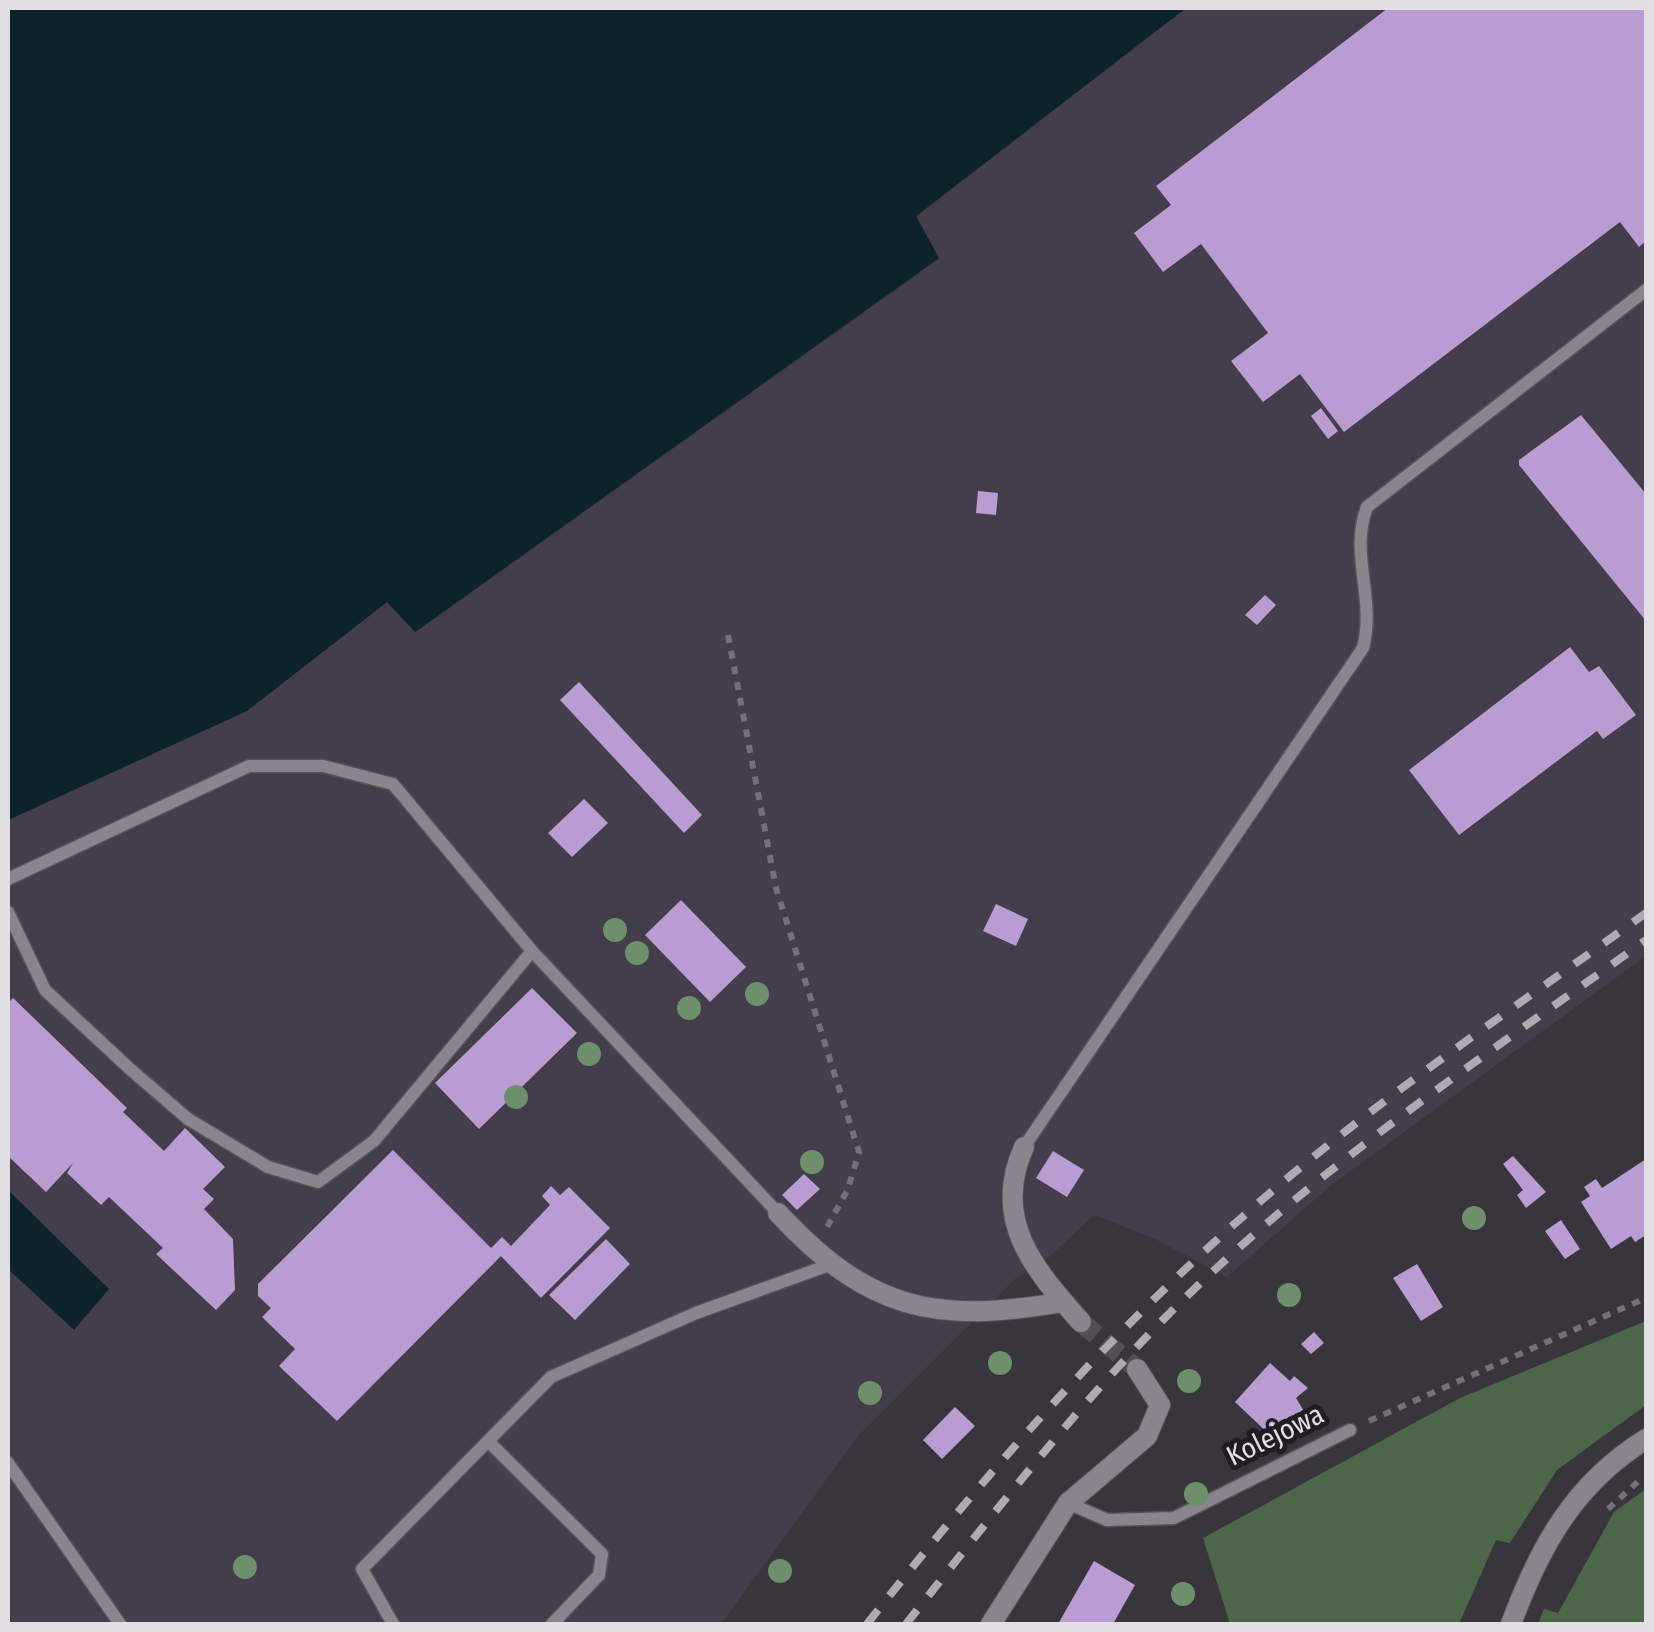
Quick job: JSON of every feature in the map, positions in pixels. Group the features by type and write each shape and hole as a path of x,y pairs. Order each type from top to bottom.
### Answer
{"street":[{"path":"1024,1148 1012,1177 1013,1216 1028,1252 1081,1322"},
{"path":"778,1214 814,1252 832,1264 878,1292 922,1310 1008,1311 1064,1302"},
{"path":"991,1624 1068,1503 1152,1430 1160,1405 1136,1369"},
{"path":"1511,1624 1531,1571 1568,1507 1611,1461 1646,1438"}],"lane":[{"path":"1024,1148 1362,648 1369,607 1358,540 1367,507 1646,290"},
{"path":"8,879 249,766 323,766 393,784 532,951 778,1214"},
{"path":"8,912 45,990 130,1069 188,1119 252,1158 318,1182 374,1141 532,951"},
{"path":"393,1624 362,1569 551,1377 696,1313 832,1264"},
{"name":"Kolejowa","path":"1068,1503 1107,1520 1174,1518 1350,1430"},
{"path":"488,1441 602,1554 599,1575 552,1624"},
{"path":"8,1463 120,1624"}],"path":[{"path":"728,635 776,888 859,1152 848,1189 814,1252"},
{"name":"Kolejowa","path":"1350,1430 1646,1298"}],"shaded area":[{"path":"1186,8 1646,8 1646,956 1330,1186 1227,1277 1157,1240 1094,1215 1049,1257 1015,1279 858,1436 721,1624 8,1624 8,820 247,711 387,602 416,632 939,259 916,217"}],"green space":[{"path":"1646,1321 1646,1405 1557,1470 1510,1543 1496,1540 1459,1624 1230,1624 1203,1538 1460,1398"},
{"path":"1646,1489 1646,1624 1538,1624 1544,1609 1558,1613 1614,1512"}],"water":[{"path":"8,8 1186,8 916,216 939,258 415,632 387,602 247,711 8,820"},
{"path":"8,1190 109,1289 74,1330 8,1269"}],"building":[{"path":"1388,8 1646,8 1646,241 1639,247 1620,222 1344,432 1300,374 1263,402 1231,361 1268,333 1201,244 1163,272 1134,233 1171,205 1156,186"},
{"path":"1321,408 1338,431 1328,439 1311,416"},
{"path":"1581,415 1646,494 1646,621 1519,465 1519,460"},
{"path":"978,491 998,493 996,515 976,513"},
{"path":"1265,595 1276,605 1257,625 1245,615"},
{"path":"1570,647 1589,672 1599,666 1636,715 1603,739 1597,731 1459,835 1409,770"},
{"path":"579,682 702,815 684,833 560,700"},
{"path":"584,799 608,823 572,857 548,833"},
{"path":"681,900 746,967 710,1002 645,935"},
{"path":"996,904 1028,919 1016,946 983,931"},
{"path":"532,988 577,1033 479,1129 435,1083"},
{"path":"13,998 127,1108 123,1112 164,1151 185,1128 225,1167 203,1189 214,1199 204,1209 233,1239 235,1290 216,1310 156,1254 163,1248 109,1197 101,1205 67,1173 73,1163 46,1192 8,1156 8,1003"},
{"path":"393,1150 491,1248 502,1237 511,1246 550,1205 542,1196 551,1186 560,1195 569,1187 610,1228 541,1298 501,1256 337,1421 279,1366 295,1349 262,1317 271,1308 258,1296 258,1284"},
{"path":"1053,1151 1084,1170 1067,1197 1036,1178"},
{"path":"1513,1156 1546,1192 1526,1208 1517,1195 1523,1190 1503,1164"},
{"path":"1646,1159 1646,1235 1635,1242 1631,1236 1611,1249 1581,1202 1590,1196 1584,1187 1596,1179 1602,1188"},
{"path":"804,1174 820,1189 797,1210 782,1195"},
{"path":"1561,1220 1580,1249 1565,1259 1545,1231"},
{"path":"606,1239 630,1264 575,1320 549,1295"},
{"path":"1417,1264 1443,1307 1421,1321 1393,1278"},
{"path":"1314,1332 1324,1343 1311,1354 1301,1344"},
{"path":"1270,1363 1290,1381 1294,1376 1308,1388 1296,1398 1311,1423 1283,1438 1272,1437 1235,1402"},
{"path":"955,1407 975,1426 942,1459 923,1440"},
{"path":"1094,1561 1135,1585 1113,1624 1058,1624"}],"tunnel":[{"path":"1081,1322 1137,1369"}],"railway":[{"path":"867,1624 1008,1454 1108,1345 1214,1242 1361,1119 1646,913"},
{"path":"906,1624 1111,1375 1240,1247 1410,1110 1646,940"}]}
